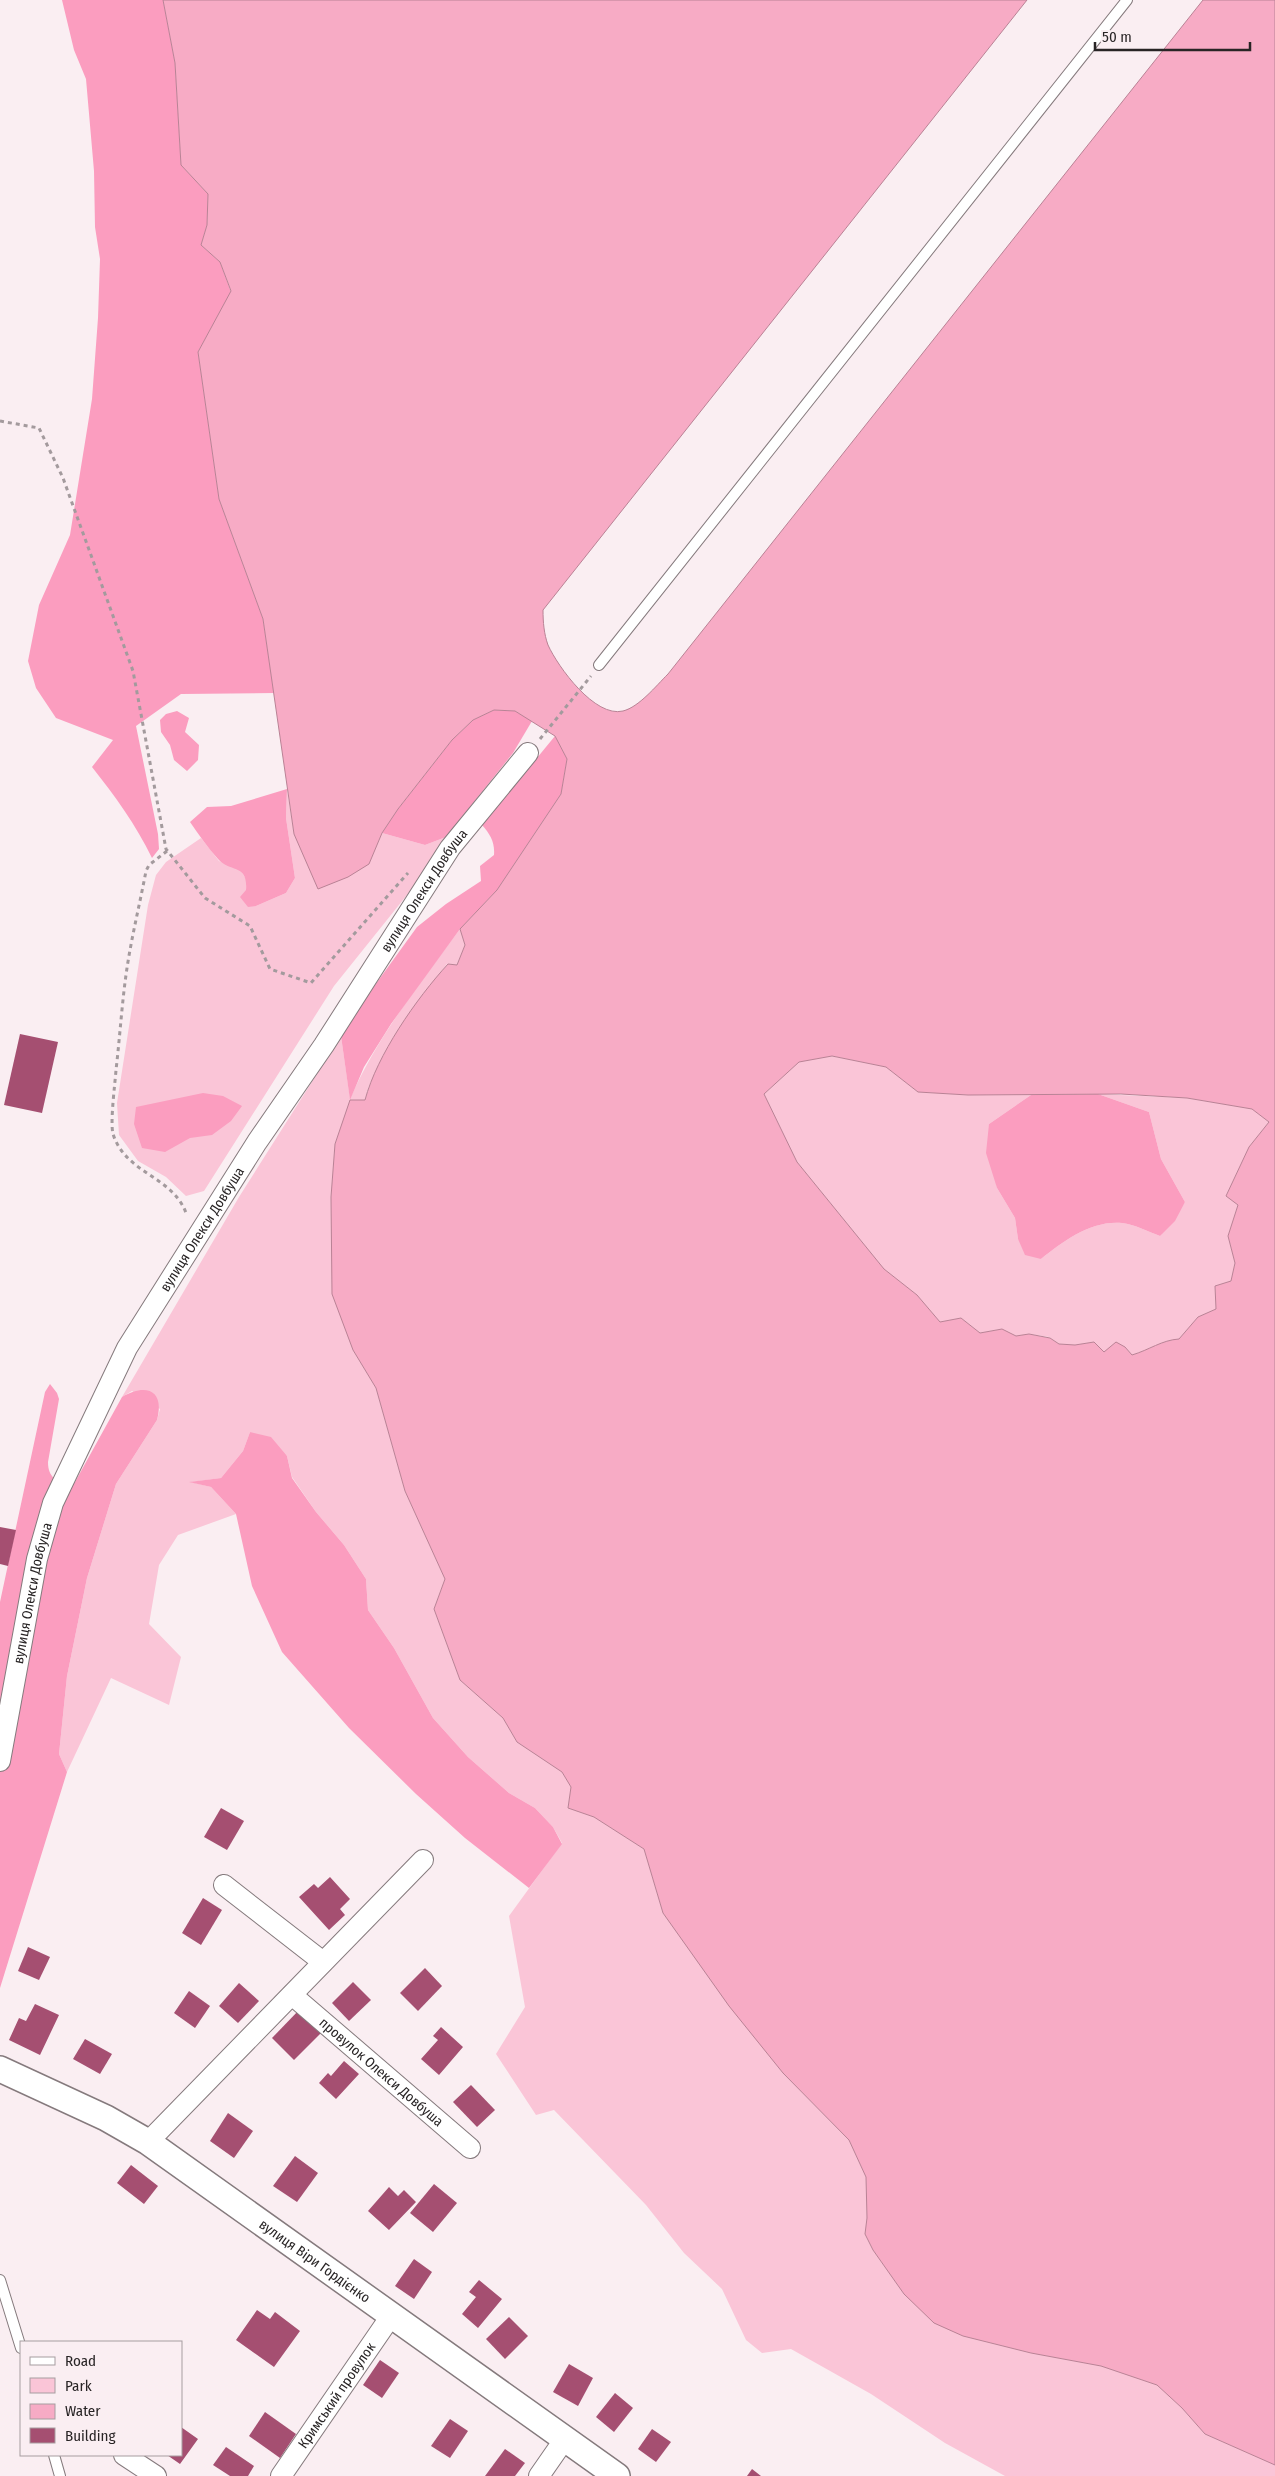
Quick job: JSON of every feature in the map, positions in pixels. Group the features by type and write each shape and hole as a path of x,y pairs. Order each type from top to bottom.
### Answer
{"street":[{"name":"вулиця Олекси Довбуша","path":"0,1761 37,1559 53,1503 126,1348 450,848 528,753"},
{"path":"148,2142 423,1860"},
{"path":"224,1885 323,1962"},
{"name":"провулок Олекси Довбуша","path":"292,1995 470,2148"},
{"name":"вулиця Віри Гордієнко","path":"0,2069 106,2118 148,2142 617,2476"},
{"name":"Кримський провулок","path":"281,2476 391,2316"},
{"path":"539,2476 564,2440"},
{"path":"126,2456 156,2476"}],"lane":[{"path":"599,665 1128,0"},
{"path":"0,2280 20,2345"},
{"path":"54,2456 60,2476"}],"path":[{"path":"0,421 39,428 63,478 133,671 167,851 206,898 250,926 270,969 311,983 413,868"},
{"path":"528,753 599,665"},
{"path":"167,851 149,865 146,871 127,968 114,1088 113,1132 126,1157 134,1165 174,1192 183,1202 193,1244"}],"green space":[{"path":"287,789 294,834 369,864 382,833 425,845 446,837 435,860 334,986 204,1191 186,1196 166,1177 138,1161 119,1135 117,1103 148,905 156,875 166,862 201,838 219,861 240,870 247,880 246,890 256,906 286,893 295,878 286,818"},
{"path":"460,929 465,945 457,965 447,964 402,1025 369,1086 365,1100 335,1144 331,1197 332,1227 353,1350 376,1388 405,1491 445,1579 434,1609 460,1680 503,1718 517,1742 562,1772 571,1787 568,1808 594,1817 644,1849 663,1913 783,2073 849,2140 866,2177 867,2218 865,2234 873,2250 904,2294 963,2336 1031,2353 1101,2366 1157,2385 1182,2408 1205,2434 1275,2465 1275,2476 1005,2476 945,2443 871,2394 791,2349 762,2353 746,2340 722,2289 684,2253 646,2205 554,2110 536,2115 496,2054 525,2007 509,1916 562,1843 553,1827 535,1808 509,1793 468,1757 433,1718 394,1648 368,1610 366,1579 344,1545 316,1512 292,1477 287,1456 250,1432 243,1451 221,1478 191,1482 211,1487 236,1514 178,1535 159,1565 149,1624 181,1657 169,1705 111,1678 67,1772 59,1754 67,1676 87,1578 116,1484 157,1420 160,1409 132,1391 122,1397 239,1197 341,1036 350,1099 386,1032"},
{"path":"831,1056 886,1067 918,1092 968,1095 1031,1095 989,1124 997,1188 1015,1218 1018,1239 1041,1259 1078,1233 1100,1225 1122,1223 1136,1226 1160,1236 1185,1202 1161,1159 1149,1112 1098,1094 1187,1098 1252,1109 1269,1122 1249,1147 1226,1196 1238,1205 1228,1236 1235,1263 1231,1281 1215,1286 1216,1309 1198,1317 1179,1339 1167,1341 1132,1355 1125,1347 1104,1352 1094,1342 1075,1345 1059,1344 1049,1337 1029,1334 1016,1336 1001,1329 980,1333 961,1318 940,1322 917,1295 884,1269 797,1162 764,1094 799,1062"}],"shaded area":[{"path":"62,0 163,0 175,63 181,165 208,194 207,225 201,245 220,262 231,292 198,352 219,499 263,619 274,693 181,694 136,726 158,834 159,849 152,858 125,811 92,767 113,740 56,718 36,688 28,661 39,605 70,535 92,399 98,318 100,259 95,227 94,171 86,79 74,50"},
{"path":"494,710 515,711 532,721 513,753 446,837 425,845 382,833 398,809 452,740 473,720"},
{"path":"177,711 189,718 185,732 199,745 198,760 187,771 174,760 170,745 161,732 160,720 166,714"},
{"path":"555,736 567,759 561,794 497,890 460,929 391,1024 364,1067 350,1100 341,1036 417,927 446,904 481,881 480,866 494,855 494,846 482,825"},
{"path":"287,789 286,818 295,878 286,893 256,906 248,907 240,897 246,890 244,876 241,872 218,859 190,822 207,807 231,806"},
{"path":"203,1093 223,1096 242,1106 231,1121 212,1135 190,1138 165,1152 142,1148 134,1124 136,1107"},
{"path":"1098,1094 1149,1112 1161,1159 1185,1202 1175,1221 1160,1236 1131,1225 1111,1223 1089,1228 1078,1233 1041,1259 1025,1255 1018,1239 1015,1218 997,1188 986,1153 989,1124 1031,1095"},
{"path":"50,1384 59,1399 48,1467 54,1478 70,1487 75,1482 122,1397 139,1390 152,1392 156,1396 159,1410 157,1420 116,1484 87,1578 67,1676 59,1754 67,1772 0,1988 0,1602 45,1392"},
{"path":"250,1432 271,1437 287,1456 292,1478 316,1512 344,1545 366,1579 368,1610 394,1648 433,1718 468,1757 509,1793 535,1808 553,1827 562,1844 529,1888 465,1838 416,1794 349,1728 282,1652 252,1586 236,1514 211,1487 189,1482 221,1478 243,1451"}],"water":[{"path":"163,0 1027,0 543,610 544,628 548,645 560,666 579,689 601,707 612,711 623,711 641,701 668,674 1203,0 1275,0 1275,2465 1205,2434 1182,2408 1157,2385 1101,2366 1031,2353 963,2336 934,2323 904,2294 873,2250 865,2234 867,2218 866,2177 849,2140 783,2073 729,2006 663,1913 644,1849 594,1817 568,1808 571,1787 562,1772 517,1742 503,1718 460,1680 434,1609 445,1579 405,1491 376,1388 353,1350 332,1294 331,1197 335,1144 350,1100 365,1100 379,1065 399,1028 423,994 448,964 457,965 465,945 460,929 497,890 561,794 567,759 555,736 515,711 494,710 473,720 452,740 398,809 382,833 369,864 348,877 318,889 294,834 263,619 219,499 198,352 231,291 220,262 201,245 207,225 208,194 181,165 175,63","holes":["832,1056 886,1067 918,1092 968,1095 1121,1094 1187,1098 1252,1109 1269,1122 1249,1147 1226,1196 1238,1205 1228,1236 1235,1263 1231,1281 1215,1286 1216,1309 1198,1317 1179,1339 1167,1341 1132,1355 1125,1347 1116,1342 1104,1352 1094,1342 1075,1345 1059,1344 1050,1338 1029,1334 1016,1336 1002,1329 980,1333 961,1318 940,1322 917,1295 884,1269 797,1162 764,1094 799,1062"]}],"building":[{"path":"20,1034 58,1042 42,1113 4,1105"},
{"path":"0,1527 16,1530 8,1566 0,1564"},
{"path":"221,1808 244,1821 227,1850 204,1837"},
{"path":"330,1877 350,1899 340,1909 345,1915 329,1930 299,1897 314,1884 318,1888"},
{"path":"203,1898 222,1910 201,1945 182,1933"},
{"path":"28,1947 50,1957 39,1980 18,1971"},
{"path":"425,1968 442,1986 418,2011 400,1993"},
{"path":"353,1982 371,2000 349,2021 332,2003"},
{"path":"239,1983 259,2001 238,2023 219,2006"},
{"path":"189,1991 210,2006 195,2028 174,2013"},
{"path":"35,2004 59,2015 40,2055 9,2040 19,2018 26,2021"},
{"path":"301,2008 324,2030 294,2060 272,2038"},
{"path":"441,2027 463,2047 439,2075 421,2059 438,2040 433,2036"},
{"path":"85,2039 112,2054 100,2074 73,2059"},
{"path":"344,2061 359,2074 336,2099 319,2083 328,2073 331,2076"},
{"path":"471,2085 495,2110 477,2127 453,2102"},
{"path":"228,2113 253,2131 234,2158 210,2141"},
{"path":"295,2156 318,2173 297,2202 273,2186"},
{"path":"131,2165 158,2186 144,2204 117,2183"},
{"path":"434,2184 457,2203 433,2232 410,2213"},
{"path":"389,2187 398,2196 404,2190 416,2202 389,2230 368,2211"},
{"path":"414,2259 432,2272 414,2299 395,2286"},
{"path":"479,2280 502,2299 478,2328 462,2314 476,2297 469,2292"},
{"path":"257,2310 270,2319 275,2312 300,2331 274,2367 236,2340"},
{"path":"509,2317 528,2336 505,2359 486,2339"},
{"path":"380,2360 399,2373 382,2398 363,2385"},
{"path":"569,2364 593,2378 578,2406 553,2392"},
{"path":"615,2393 633,2408 614,2432 596,2417"},
{"path":"265,2412 296,2434 280,2458 249,2436"},
{"path":"450,2419 468,2431 450,2458 431,2446"},
{"path":"182,2428 198,2439 180,2464 168,2456 182,2456"},
{"path":"652,2429 671,2442 656,2462 638,2449"},
{"path":"226,2447 254,2466 248,2476 230,2476 213,2465"},
{"path":"505,2449 525,2463 515,2476 485,2476"},
{"path":"752,2469 761,2476 747,2476"}]}
